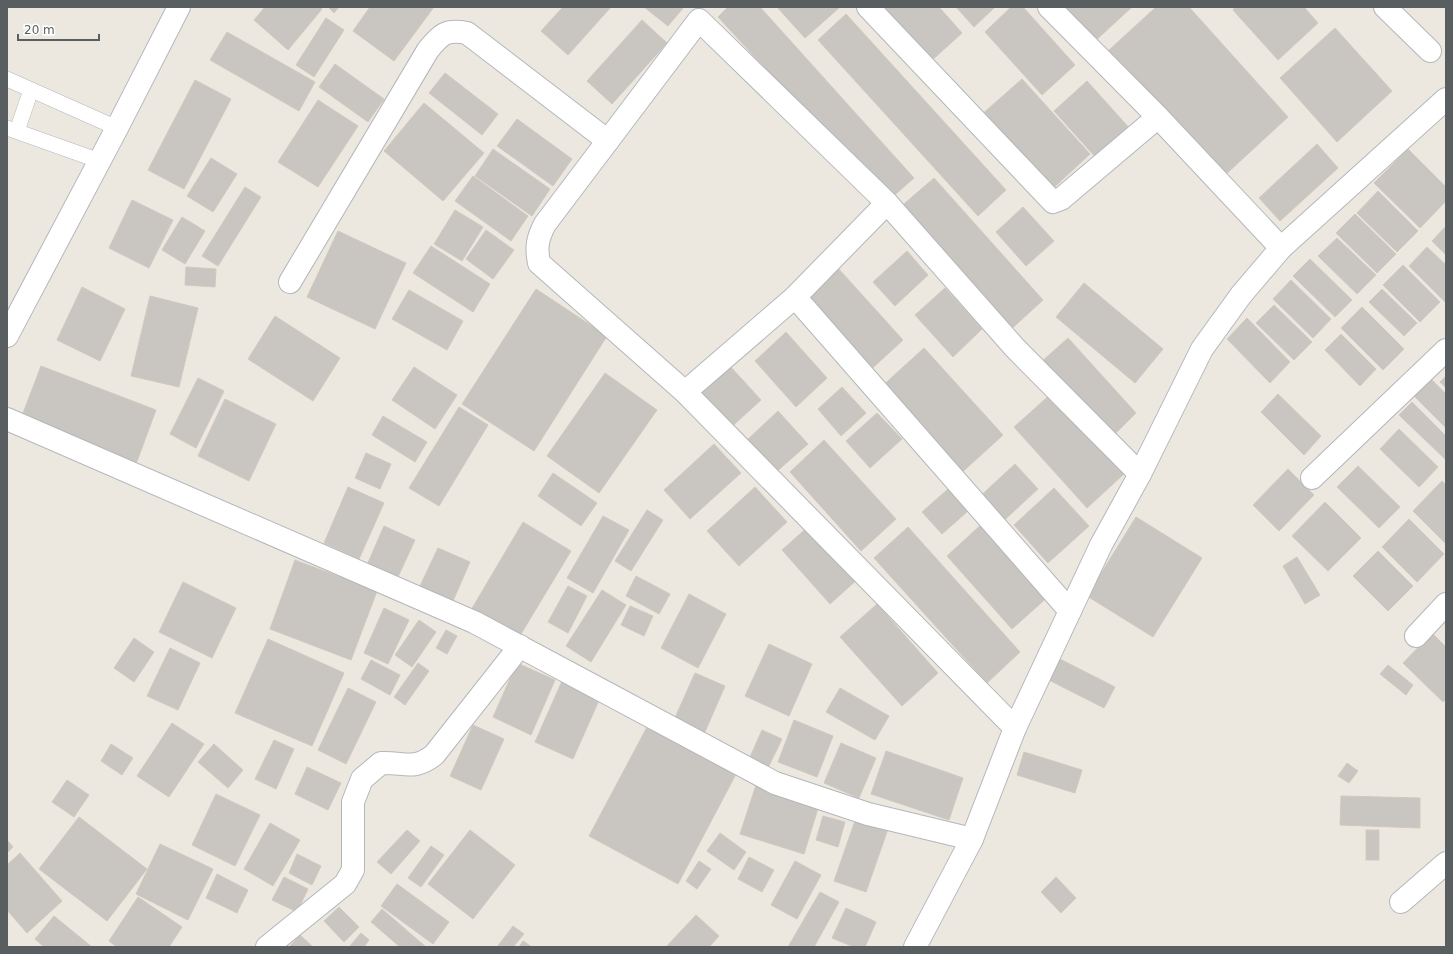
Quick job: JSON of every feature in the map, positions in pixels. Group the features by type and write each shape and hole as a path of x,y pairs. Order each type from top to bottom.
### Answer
{"street":[{"path":"7,336 100,161 179,7"},
{"path":"868,7 1053,202 1061,199 1158,117"},
{"path":"1050,7 1158,117 1281,248"},
{"path":"1385,7 1430,51"},
{"path":"1015,728 685,392 539,264 536,249 539,236 545,224 705,14 887,203 1015,348 1140,474"},
{"path":"290,282 428,50 438,37 452,30 466,33 608,141"},
{"path":"915,947 972,839 1015,728 1101,545 1140,474 1202,349 1241,295 1281,248 1446,99"},
{"path":"685,392 794,297 887,203"},
{"path":"794,297 1070,611"},
{"path":"1312,478 1446,350"},
{"path":"7,419 474,622 776,783 868,814 972,839"},
{"path":"1416,636 1446,604"},
{"path":"266,947 345,884 353,870 354,802 362,779 381,763 413,766 424,762 434,755 520,646"},
{"path":"1401,902 1446,863"}],"lane":[{"path":"7,79 117,128"},
{"path":"31,90 12,130 100,161"}],"building":[{"path":"265,7 320,7 322,9 288,50 254,20"},
{"path":"328,7 339,7 334,13"},
{"path":"370,7 434,7 394,61 353,31"},
{"path":"563,7 611,7 568,55 541,31"},
{"path":"644,7 684,7 668,26"},
{"path":"728,7 760,7 914,178 888,201 718,17"},
{"path":"777,7 840,7 805,38"},
{"path":"880,7 939,7 962,33 930,62"},
{"path":"956,7 995,7 974,27"},
{"path":"1011,7 1023,7 1075,65 1042,95 985,32"},
{"path":"1062,7 1132,7 1094,42"},
{"path":"1156,7 1189,7 1288,117 1223,177 1108,51"},
{"path":"1235,7 1304,7 1318,23 1278,60 1233,10"},
{"path":"846,14 1006,190 978,216 818,40"},
{"path":"326,18 344,30 314,77 296,65"},
{"path":"642,20 667,43 612,104 587,81"},
{"path":"1335,28 1392,91 1337,142 1280,78"},
{"path":"227,32 315,82 299,111 210,60"},
{"path":"335,64 384,99 368,122 319,87"},
{"path":"445,73 498,114 482,135 429,93"},
{"path":"1022,79 1090,154 1049,192 980,116"},
{"path":"195,80 231,99 184,189 148,170"},
{"path":"1087,81 1131,130 1098,160 1054,111"},
{"path":"318,100 358,126 318,187 278,162"},
{"path":"424,103 484,153 443,201 384,151"},
{"path":"517,119 572,159 553,186 497,146"},
{"path":"1317,144 1338,168 1280,221 1259,198"},
{"path":"493,149 550,189 532,216 475,176"},
{"path":"1408,149 1446,187 1446,201 1420,228 1374,183"},
{"path":"211,158 237,174 213,212 187,196"},
{"path":"473,176 528,216 511,241 455,201"},
{"path":"934,178 1043,300 1006,334 897,210"},
{"path":"245,187 261,197 218,266 202,256"},
{"path":"1378,191 1418,231 1397,252 1357,213"},
{"path":"132,200 173,220 149,268 109,248"},
{"path":"1023,207 1054,241 1026,266 996,232"},
{"path":"455,210 483,227 462,261 434,244"},
{"path":"1355,214 1396,254 1377,273 1336,233"},
{"path":"182,217 205,231 185,264 162,250"},
{"path":"1446,226 1446,255 1432,241"},
{"path":"486,230 514,250 493,279 466,259"},
{"path":"338,231 406,263 375,329 307,297"},
{"path":"1337,238 1376,275 1357,294 1318,256"},
{"path":"431,246 490,284 473,312 413,273"},
{"path":"1427,247 1446,265 1446,303 1409,266"},
{"path":"907,251 928,275 895,306 873,282"},
{"path":"1310,259 1352,300 1335,317 1293,276"},
{"path":"1403,265 1440,302 1420,322 1383,285"},
{"path":"836,266 903,340 866,374 799,299"},
{"path":"186,267 216,269 215,287 185,285"},
{"path":"1291,280 1331,319 1313,338 1273,299"},
{"path":"1084,283 1163,349 1135,383 1056,317"},
{"path":"82,287 125,309 100,361 57,340"},
{"path":"945,288 982,329 953,357 915,315"},
{"path":"536,289 607,336 534,451 462,404"},
{"path":"1382,289 1417,323 1404,336 1369,302"},
{"path":"409,290 463,321 447,350 392,319"},
{"path":"150,296 198,308 179,387 131,376"},
{"path":"1274,305 1312,342 1294,360 1256,323"},
{"path":"1362,307 1404,349 1383,370 1341,328"},
{"path":"275,316 340,358 313,401 248,359"},
{"path":"1247,318 1290,362 1270,383 1227,339"},
{"path":"786,332 827,378 796,407 755,361"},
{"path":"1341,334 1376,369 1360,386 1325,350"},
{"path":"1068,338 1136,413 1111,438 1039,364"},
{"path":"924,348 1003,435 958,476 879,389"},
{"path":"729,365 761,400 728,430 697,395"},
{"path":"41,366 156,410 136,464 20,421"},
{"path":"414,367 457,395 435,429 392,400"},
{"path":"605,373 657,410 599,493 547,456"},
{"path":"1446,376 1446,388 1440,382"},
{"path":"198,378 224,391 196,448 170,434"},
{"path":"1431,379 1446,394 1446,428 1414,396"},
{"path":"842,387 866,413 841,436 818,409"},
{"path":"1052,393 1125,473 1087,508 1014,427"},
{"path":"1278,394 1321,436 1304,455 1261,412"},
{"path":"225,399 276,424 249,481 198,456"},
{"path":"1412,402 1446,436 1445,459 1399,415"},
{"path":"459,407 488,425 439,506 409,488"},
{"path":"778,411 808,444 775,473 746,441"},
{"path":"877,413 902,439 870,468 846,441"},
{"path":"383,416 427,442 415,462 372,435"},
{"path":"1399,429 1438,467 1419,487 1380,449"},
{"path":"824,440 896,519 861,551 790,472"},
{"path":"714,444 741,473 690,519 664,490"},
{"path":"366,453 391,464 380,489 355,478"},
{"path":"1015,464 1038,489 998,526 975,501"},
{"path":"1358,466 1400,507 1379,528 1337,487"},
{"path":"1288,469 1314,495 1279,531 1253,505"},
{"path":"553,473 597,503 581,526 538,496"},
{"path":"1442,481 1446,485 1446,544 1413,511"},
{"path":"348,487 384,503 359,559 324,543"},
{"path":"755,487 787,522 739,566 707,531"},
{"path":"1054,488 1089,526 1048,563 1014,525"},
{"path":"948,489 968,511 942,534 922,512"},
{"path":"1325,502 1361,538 1328,571 1292,536"},
{"path":"647,510 663,520 631,571 615,561"},
{"path":"603,516 629,530 593,593 567,578"},
{"path":"1136,517 1202,558 1153,637 1087,596"},
{"path":"1409,519 1444,554 1417,582 1382,547"},
{"path":"523,522 571,551 518,639 471,610"},
{"path":"984,522 1050,595 1012,629 947,556"},
{"path":"810,525 859,578 830,604 782,550"},
{"path":"384,526 415,540 397,579 367,565"},
{"path":"908,527 1020,652 987,683 874,558"},
{"path":"438,548 470,562 453,601 420,586"},
{"path":"1378,551 1413,586 1388,611 1353,576"},
{"path":"1297,557 1320,595 1305,604 1283,566"},
{"path":"295,560 377,591 351,660 270,629"},
{"path":"636,576 670,594 659,614 626,596"},
{"path":"183,582 236,608 212,658 159,632"},
{"path":"568,586 587,596 568,633 548,622"},
{"path":"602,590 626,605 591,662 566,646"},
{"path":"689,594 726,614 698,668 661,648"},
{"path":"877,604 938,673 902,706 840,637"},
{"path":"630,606 653,616 644,636 621,625"},
{"path":"384,608 409,620 388,664 364,653"},
{"path":"419,620 436,632 412,667 395,655"},
{"path":"446,630 457,636 447,654 436,648"},
{"path":"1432,633 1446,647 1446,699 1443,702 1403,663"},
{"path":"134,638 154,652 134,682 114,668"},
{"path":"268,639 344,673 312,746 235,713"},
{"path":"769,644 812,664 789,716 745,696"},
{"path":"170,648 200,663 178,710 147,696"},
{"path":"1050,654 1115,687 1104,708 1039,675"},
{"path":"371,660 400,675 390,695 361,679"},
{"path":"418,663 429,671 405,705 394,697"},
{"path":"517,663 555,680 531,735 493,717"},
{"path":"1388,665 1413,685 1406,695 1380,674"},
{"path":"695,673 725,686 704,734 674,720"},
{"path":"562,681 600,698 573,759 535,742"},
{"path":"348,688 376,702 346,764 318,750"},
{"path":"840,688 889,716 875,740 826,712"},
{"path":"794,720 833,736 817,777 778,762"},
{"path":"172,723 204,744 169,797 137,776"},
{"path":"473,725 504,739 481,790 450,776"},
{"path":"647,727 736,774 678,884 589,836"},
{"path":"762,730 782,739 766,772 747,764"},
{"path":"274,740 294,749 276,789 255,779"},
{"path":"841,743 876,758 859,798 824,783"},
{"path":"111,744 133,758 122,775 101,761"},
{"path":"214,744 243,770 228,788 198,762"},
{"path":"886,751 963,778 949,820 871,794"},
{"path":"1024,752 1082,770 1075,793 1017,775"},
{"path":"1347,763 1358,771 1349,783 1338,776"},
{"path":"307,767 341,783 328,810 295,794"},
{"path":"67,780 89,795 74,817 52,802"},
{"path":"756,785 819,805 804,854 740,834"},
{"path":"216,794 260,815 235,866 192,845"},
{"path":"1341,796 1420,798 1420,828 1340,825"},
{"path":"823,816 845,822 838,847 816,840"},
{"path":"79,817 147,869 107,921 39,869"},
{"path":"856,818 888,829 866,892 834,881"},
{"path":"270,823 300,840 273,886 244,869"},
{"path":"407,830 420,841 391,874 377,862"},
{"path":"470,830 515,865 473,919 428,884"},
{"path":"1366,830 1379,830 1379,860 1366,860"},
{"path":"720,833 746,852 734,870 707,851"},
{"path":"7,840 13,847 7,853"},
{"path":"160,844 213,869 188,920 136,894"},
{"path":"431,846 444,855 421,887 408,878"},
{"path":"20,853 62,901 27,933 7,910 7,865"},
{"path":"297,854 321,866 312,885 289,873"},
{"path":"749,857 774,870 762,892 738,879"},
{"path":"699,861 711,869 697,889 686,881"},
{"path":"795,861 821,875 797,919 771,905"},
{"path":"217,874 248,890 237,913 206,898"},
{"path":"284,877 308,889 297,912 272,900"},
{"path":"1056,877 1076,898 1061,913 1041,892"},
{"path":"397,884 449,922 433,944 381,906"},
{"path":"820,892 839,902 814,947 788,947"},
{"path":"138,897 182,927 169,947 117,947 109,941"},
{"path":"339,907 359,927 344,942 324,921"},
{"path":"846,908 876,922 865,947 854,947 832,938"},
{"path":"382,909 426,947 400,947 371,922"},
{"path":"696,915 719,936 709,947 666,947"},
{"path":"54,916 92,947 44,947 35,939"},
{"path":"513,926 524,934 513,947 497,947"},
{"path":"361,933 369,940 364,947 349,947"},
{"path":"300,935 313,947 289,947"},
{"path":"523,941 532,947 519,947"}]}
